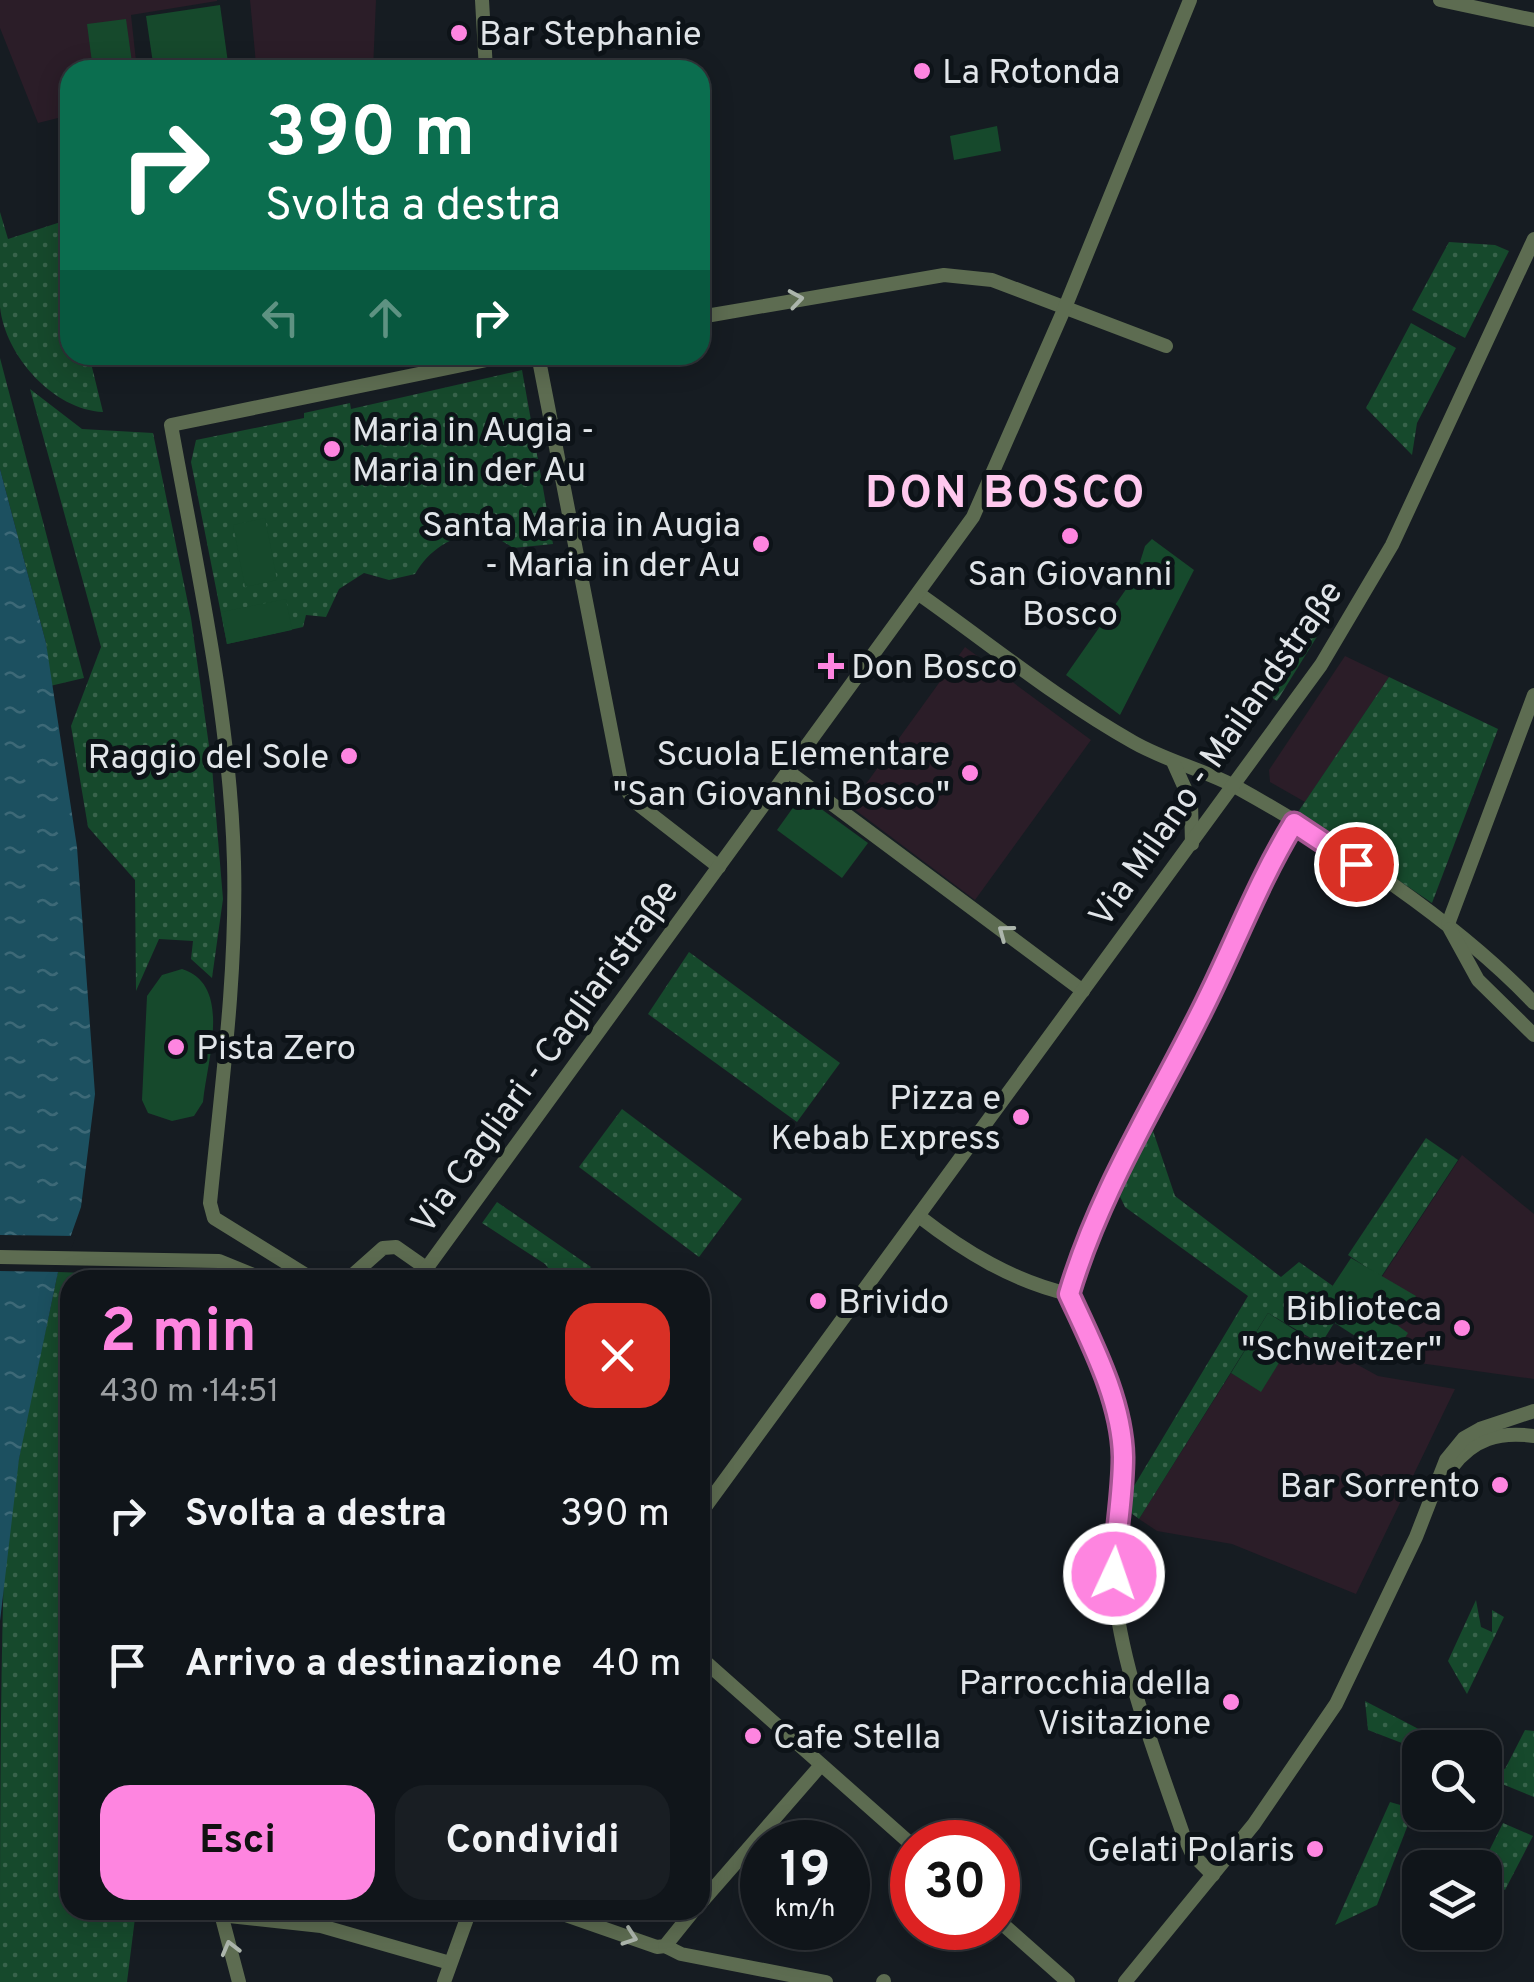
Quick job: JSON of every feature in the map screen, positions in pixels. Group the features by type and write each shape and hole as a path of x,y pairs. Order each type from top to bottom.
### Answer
{"street":[{"path":"482,0 485,60"},
{"name":"Via Cagliari - Cagliaristraße","path":"425,1270 972,517 1066,305 1190,0"},
{"path":"1440,0 1534,20"},
{"name":"Via Milano - Mailandstraße","path":"710,1500 1192,847 1321,665 1392,544 1534,239"},
{"path":"710,315 944,275 992,280 1166,346"},
{"path":"298,1270 214,1218 210,1204 234,962 234,858 222,722 171,425 462,365"},
{"path":"540,365 621,781 634,801 719,867"},
{"path":"919,594 1102,724 1174,764 1234,786 1448,924 1534,1003"},
{"path":"1448,924 1534,695"},
{"path":"1174,764 1191,802 1192,847"},
{"path":"789,772 1083,990"},
{"path":"1213,1875 1192,1854 1183,1834 1127,1656 1114,1574 1123,1456 1120,1431 1098,1358 1069,1294 1090,1224 1214,986 1263,874 1294,823"},
{"path":"1448,924 1482,984 1534,1035"},
{"path":"1482,984 1484,953"},
{"path":"1482,984 1513,981"},
{"path":"920,1217 975,1257 1041,1288 1069,1294"},
{"path":"358,1270 383,1248 396,1247 418,1270"},
{"path":"0,1257 219,1261 241,1270"},
{"path":"1126,1982 1289,1777 1336,1704 1437,1488 1446,1460 1464,1438 1501,1420 1534,1411"},
{"path":"1437,1488 1460,1457 1479,1442 1499,1434 1534,1436"},
{"path":"710,1666 890,1826"},
{"path":"710,1893 822,1766"},
{"path":"222,1920 239,1982"},
{"path":"278,1920 322,1926 450,1963"},
{"path":"444,1982 466,1920"},
{"path":"580,1920 681,1954 826,1982"},
{"path":"665,1946 686,1920"},
{"path":"1020,1939 1068,1982"},
{"path":"1137,1982 1140,1965"}],"shaded area":[{"path":"0,0 217,0 131,15 136,60 60,60 60,118 38,123 0,28"},
{"path":"250,0 376,0 373,60 256,60"},
{"name":"Scuola Elementare \"San Giovanni Bosco\"","path":"965,647 1091,740 975,900 850,806"},
{"path":"1345,656 1389,677 1305,802 1270,782 1269,770"},
{"path":"1462,1155 1534,1214 1534,1379 1391,1359 1347,1330"},
{"path":"1298,1332 1378,1376 1455,1389 1356,1594 1232,1544 1157,1531 1139,1519 1231,1373 1261,1391"}],"green space":[{"path":"220,5 228,60 153,60 146,16"},
{"path":"126,19 132,60 92,60 87,24"},
{"path":"997,126 1001,151 954,160 950,136"},
{"path":"0,212 8,239 60,222 60,365 91,365 103,412 67,402 35,377 11,344 0,307"},
{"path":"1449,242 1495,245 1509,251 1465,338 1412,310"},
{"path":"1411,323 1456,348 1417,423 1412,455 1366,408"},
{"path":"0,358 84,678 50,686 46,643 0,469"},
{"path":"522,370 553,544 513,548 486,536 459,537 434,551 415,574 389,580 364,573 339,589 326,617 306,615 303,627 227,644 191,462 196,440 304,418 304,413 350,403 351,409"},
{"path":"30,389 82,429 153,433 191,618 212,767 223,899 212,978 191,959 193,941 159,939 136,991 135,880 88,827 71,726 101,647"},
{"path":"265,518 277,580 245,587 233,525"},
{"path":"1152,539 1194,570 1120,715 1066,675 1136,575 1145,546"},
{"path":"286,599 292,630 227,644 221,612"},
{"path":"1322,608 1331,614 1277,701 1263,692"},
{"path":"1389,677 1498,729 1432,903 1298,812"},
{"path":"802,795 868,843 842,878 777,830"},
{"path":"689,952 840,1063 797,1122 648,1014"},
{"name":"Pista Zero","path":"182,969 198,978 207,991 212,1007 212,1046 203,1102 194,1116 172,1121 148,1113 142,1100 147,996 162,975"},
{"path":"622,1109 742,1199 699,1257 579,1167"},
{"path":"1150,1122 1175,1196 1281,1277 1299,1262 1333,1286 1317,1311 1334,1323 1321,1344 1268,1313 1139,1519 1122,1506 1248,1296 1125,1207 1114,1184"},
{"path":"1426,1138 1458,1160 1381,1277 1348,1255"},
{"path":"497,1202 591,1267 550,1270 482,1223"},
{"path":"1351,1258 1416,1296 1397,1325 1408,1333 1391,1359 1316,1311"},
{"path":"60,1272 60,1920 135,1920 127,1982 0,1982 4,1564 20,1454"},
{"path":"1268,1313 1298,1332 1261,1392 1231,1373"},
{"path":"1476,1600 1481,1627 1492,1632 1492,1610 1504,1617 1467,1694 1448,1661"},
{"path":"1365,1701 1420,1730 1402,1730 1402,1743 1368,1730"},
{"path":"1525,1730 1534,1731 1534,1797 1502,1784 1502,1768 1505,1769"},
{"path":"1390,1802 1402,1806 1402,1830 1406,1830 1377,1905 1335,1925"},
{"path":"1502,1825 1533,1836 1505,1890 1502,1850 1490,1850"}],"water":[{"path":"0,469 46,643 77,847 95,1094 81,1207 58,1272 19,1459 0,1621"}],"pier":[{"path":"0,1235 76,1236 60,1272 0,1271"}],"place":[{"name":"Bar Stephanie","path":"459,33"},
{"name":"La Rotonda","path":"922,71"},
{"name":"Maria in Augia - Maria in der Au","path":"332,449"},
{"name":"San Giovanni Bosco","path":"1070,536"},
{"name":"Santa Maria in Augia - Maria in der Au","path":"761,544"},
{"name":"Don Bosco","path":"831,666"},
{"name":"Raggio del Sole","path":"349,756"},
{"name":"Scuola Elementare \"San Giovanni Bosco\"","path":"970,773"},
{"name":"Pista Zero","path":"176,1047"},
{"name":"Pizza e Kebab Express","path":"1021,1117"},
{"name":"Brivido","path":"818,1301"},
{"name":"Biblioteca \"Schweitzer\"","path":"1462,1328"},
{"name":"Bar Sorrento","path":"1500,1485"},
{"name":"Parrocchia della Visitazione","path":"1231,1702"},
{"name":"Cafe Stella","path":"753,1736"},
{"name":"Gelati Polaris","path":"1315,1849"}],"district":[{"name":"DON BOSCO","path":"1006,491"}],"route":[{"path":"1114,1574 1123,1456 1120,1431 1098,1358 1069,1294 1090,1224 1214,986 1263,874 1294,823 1356,864"}]}
